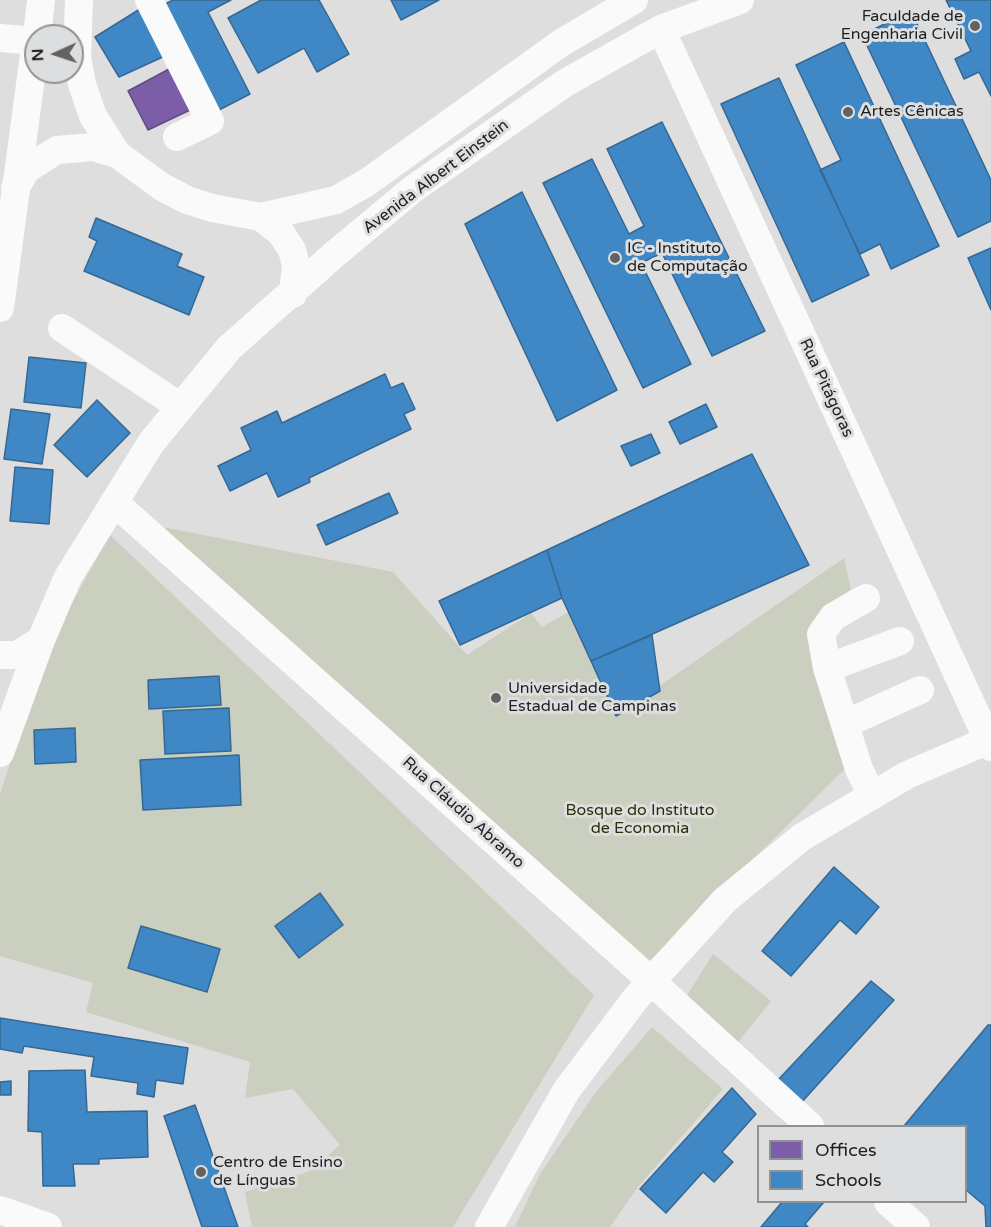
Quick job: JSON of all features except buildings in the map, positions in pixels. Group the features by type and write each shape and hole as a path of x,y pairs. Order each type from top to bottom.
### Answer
{"street":[{"path":"38,24 41,0"},
{"path":"79,0 77,48 82,84 93,116 117,154"},
{"path":"149,0 210,121 177,137"},
{"path":"14,189 27,169 57,150 93,147 117,154 162,187 187,200 212,208 261,218 336,200 366,183 396,159 561,43 634,0"},
{"name":"Avenida Albert Einstein","path":"0,753 41,640 68,577 151,443 179,406 229,348 293,294 336,253 413,189 575,77 661,29 713,4 740,0"},
{"path":"604,18 604,39 613,47 626,48"},
{"name":"Rua Pitágoras","path":"661,29 990,742"},
{"path":"0,38 24,39"},
{"path":"0,308 29,84"},
{"path":"396,159 393,169 396,179 403,187 413,189"},
{"path":"261,218 281,233 292,250 296,265 293,294"},
{"path":"62,328 179,406"},
{"name":"Rua Cláudio Abramo","path":"114,502 651,980 809,1125"},
{"path":"866,598 833,616 821,634 827,668 859,769 872,796"},
{"path":"0,655 17,655 41,640"},
{"path":"827,668 900,641"},
{"path":"845,724 920,690"},
{"path":"489,1227 566,1091 651,980 725,900 802,837 907,775 990,742"},
{"path":"889,1203 916,1227"},
{"path":"0,1210 48,1227"}],"green space":[{"name":"Bosque do Instituto de Economia","path":"147,524 393,572 467,655 531,613 542,627 569,612 616,716 844,558 851,589 826,610 848,766 643,967"},
{"path":"110,535 594,995 453,1227 252,1227 245,1192 310,1171 340,1145 293,1089 245,1098 250,1062 86,1012 93,983 0,956 0,794 52,638"},
{"path":"713,954 771,1001 734,1047 684,1000"},
{"path":"652,1027 723,1089 638,1187 610,1227 515,1227 540,1174 596,1092"}],"place":[{"name":"Faculdade de Engenharia Civil","path":"975,26"},
{"name":"Artes Cênicas","path":"848,112"},
{"name":"IC - Instituto de Computação","path":"615,258"},
{"name":"Universidade Estadual de Campinas","path":"496,698"},
{"name":"Centro de Ensino de Línguas","path":"201,1172"}]}
